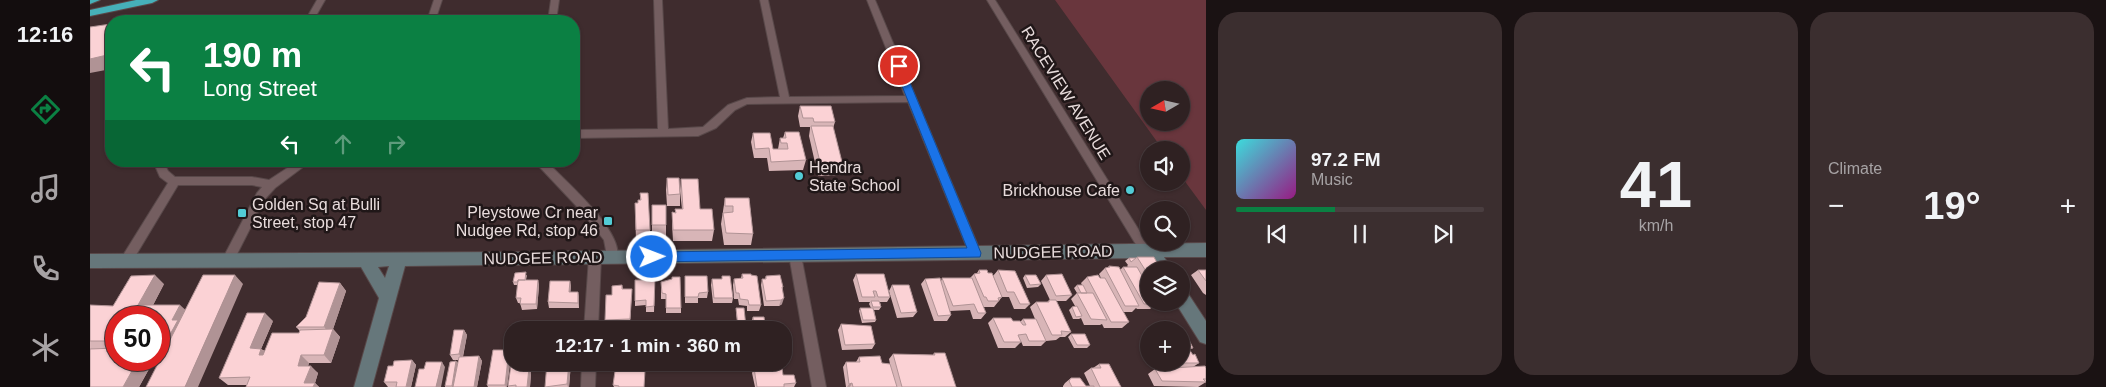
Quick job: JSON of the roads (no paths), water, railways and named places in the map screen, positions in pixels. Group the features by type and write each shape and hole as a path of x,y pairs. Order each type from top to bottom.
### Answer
{"highway":[{"path":"90,1 94,0"},
{"path":"90,7 126,0"},
{"path":"90,14 152,0"}],"main road":[{"name":"NUDGEE ROAD","path":"1190,250 1206,250"},
{"name":"NUDGEE ROAD","path":"90,261 1149,251"},
{"path":"1149,251 1157,261"},
{"path":"365,259 388,297"},
{"path":"363,387 399,259"},
{"path":"1190,311 1206,336"}],"street":[{"path":"312,15 321,0"},
{"path":"433,15 438,0"},
{"path":"553,15 555,0"},
{"path":"658,0 663,133"},
{"path":"764,0 786,100"},
{"path":"872,0 975,253"},
{"name":"RACEVIEW AVENUE","path":"991,0 1140,240"},
{"path":"580,134 698,132 709,129 717,123 729,108 740,102 912,99"},
{"path":"161,167 168,178 175,181 252,181 270,185"},
{"path":"228,260 256,204 270,185 297,167"},
{"path":"545,167 586,210 608,237 612,243 612,257"},
{"path":"126,261 175,181"},
{"path":"795,255 819,387"},
{"path":"591,321 595,257"},
{"path":"588,387 589,371"}],"place":[{"name":"Hendra State School","path":"799,176"},
{"name":"Brickhouse Cafe","path":"1130,190"},
{"name":"Golden Sq at Bulli Street, stop 47","path":"242,213"},
{"name":"Pleystowe Cr near Nudgee Rd, stop 46","path":"608,221"}]}
